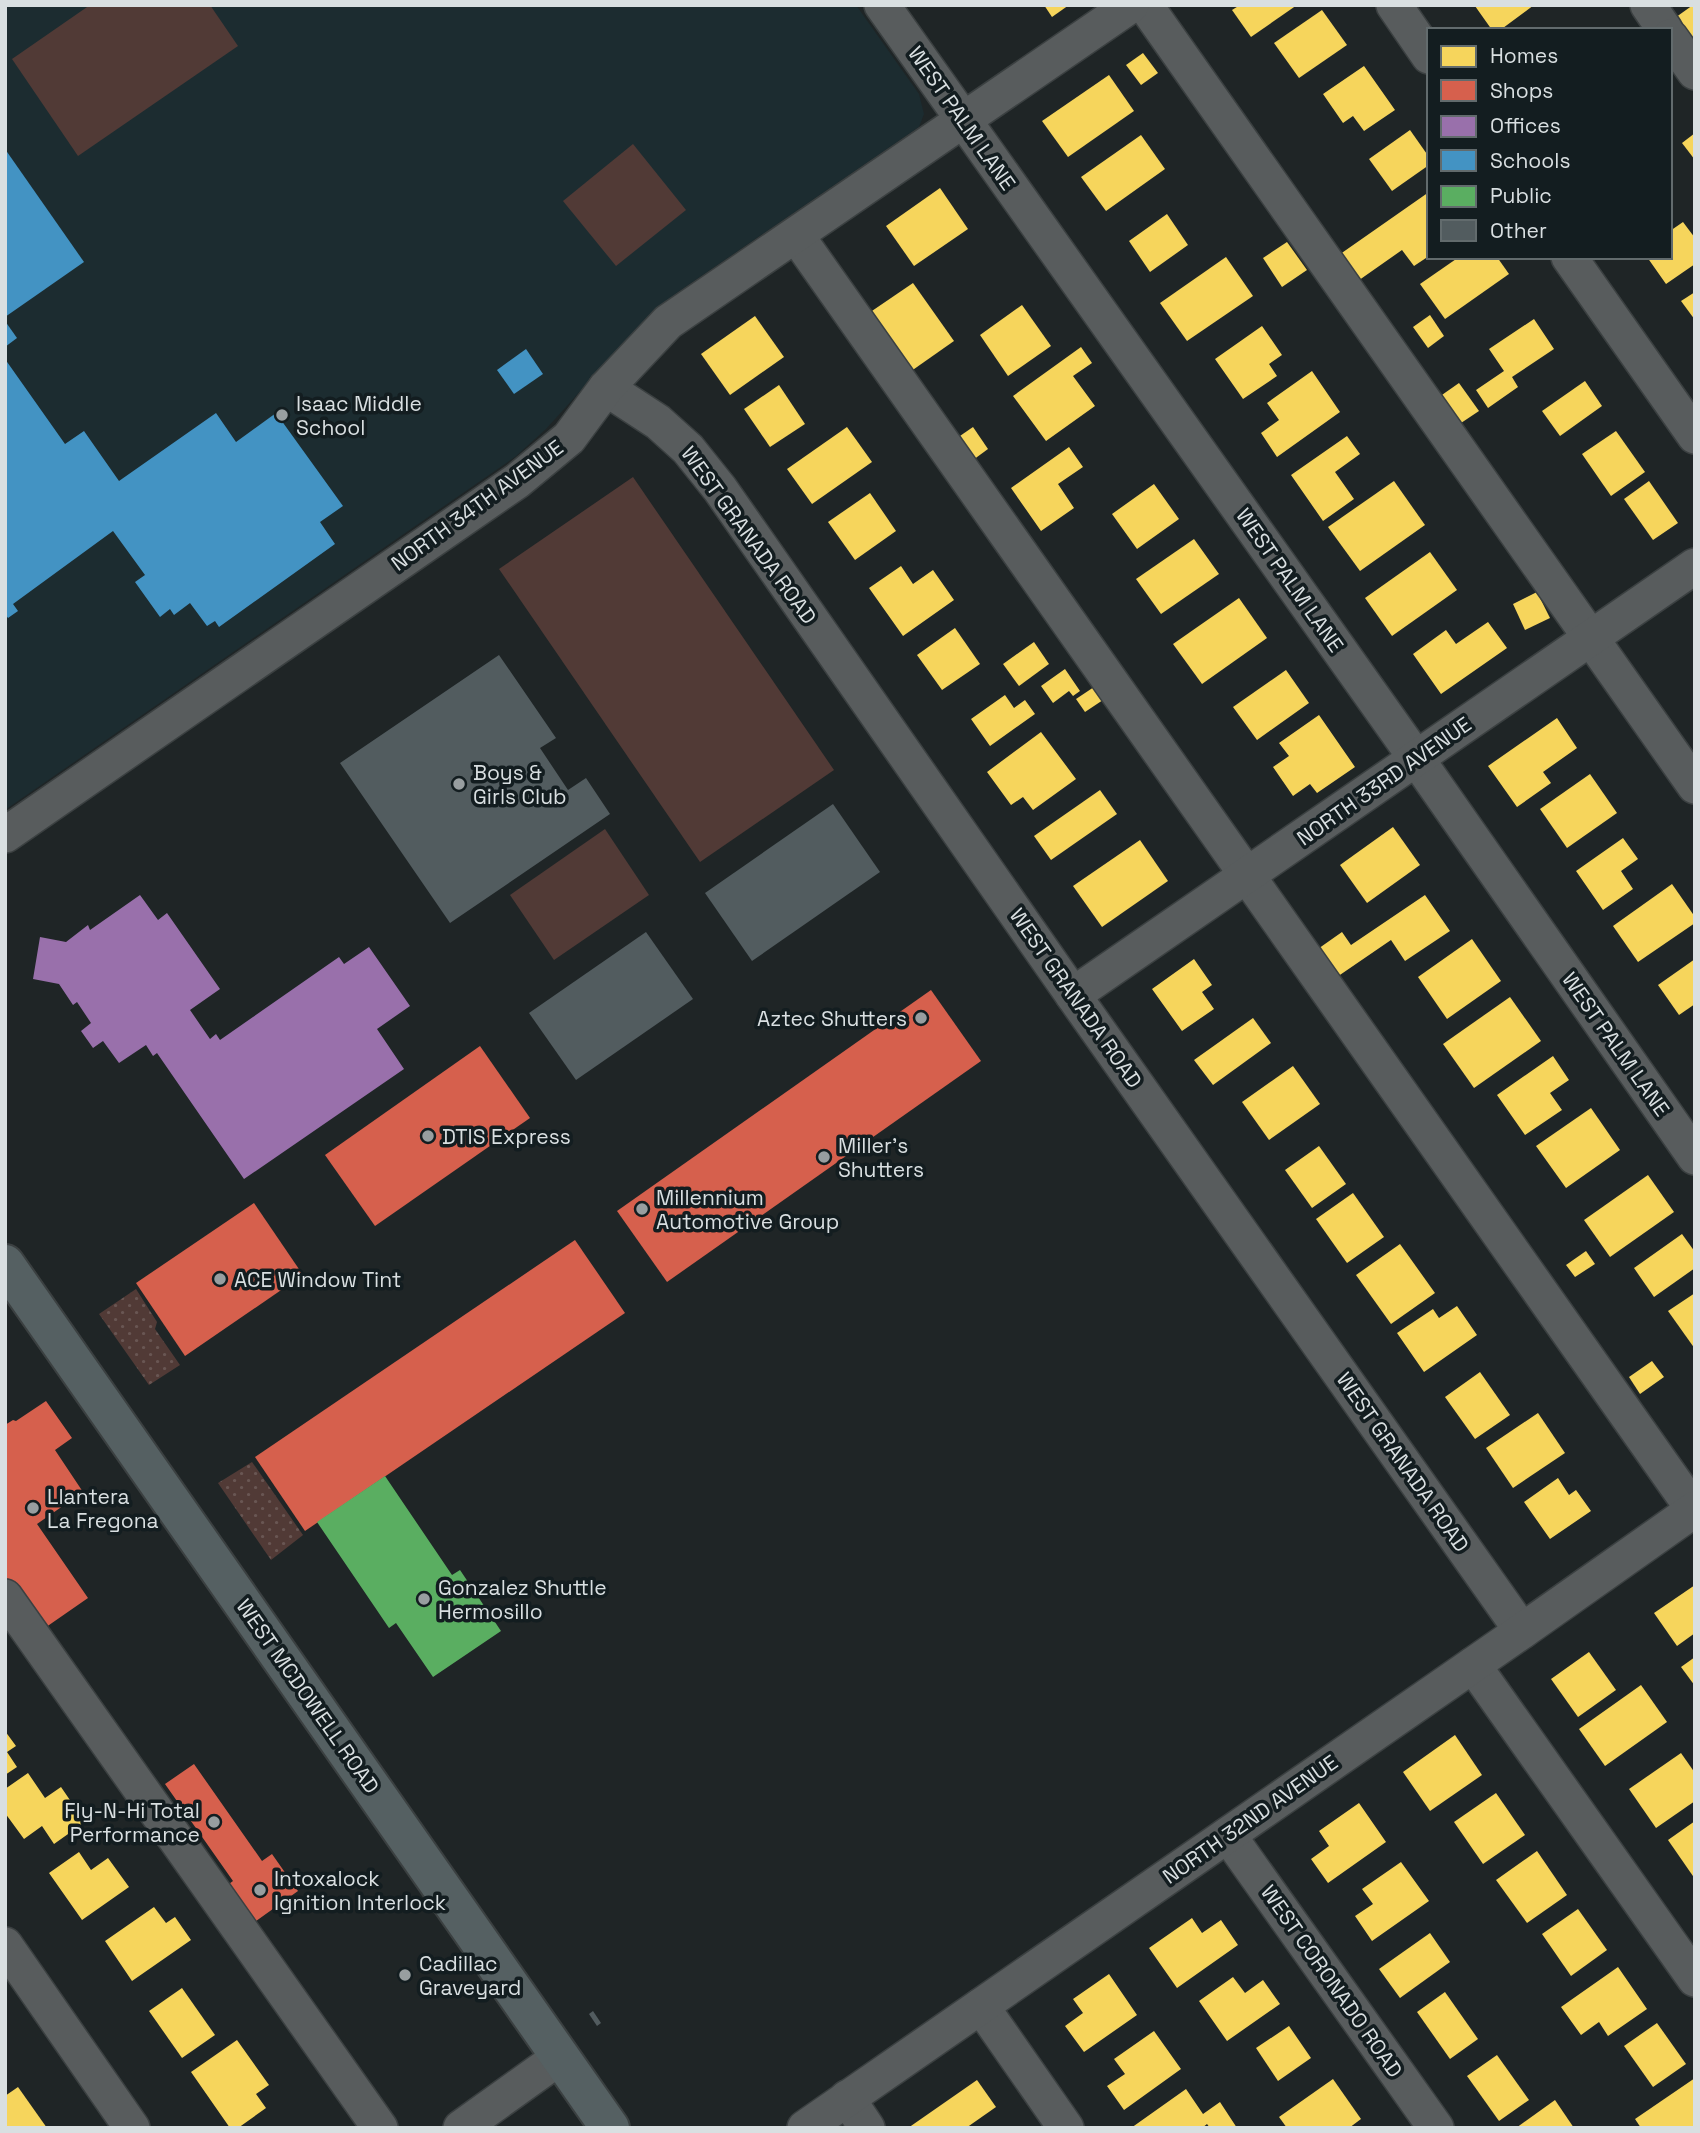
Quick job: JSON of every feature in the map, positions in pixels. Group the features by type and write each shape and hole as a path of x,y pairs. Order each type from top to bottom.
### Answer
{"main road":[{"name":"WEST MCDOWELL ROAD","path":"5,1264 610,2128"}],"street":[{"name":"WEST PALM LANE","path":"882,5 1416,758 1695,1157"},
{"name":"NORTH 34TH AVENUE","path":"5,835 517,481 569,438 606,388 668,322 1131,5"},
{"path":"1145,5 1695,786"},
{"path":"1394,5 1427,53"},
{"path":"1648,5 1664,28"},
{"path":"1672,40 1695,72"},
{"path":"796,235 1695,1510"},
{"path":"1570,259 1695,436"},
{"name":"WEST GRANADA ROAD","path":"606,388 658,422 688,449 720,489 1522,1631"},
{"name":"NORTH 33RD AVENUE","path":"1073,995 1695,566"},
{"name":"NORTH 32ND AVENUE","path":"805,2128 1695,1510"},
{"path":"5,1597 380,2128"},
{"path":"1473,1665 1695,1979"},
{"name":"WEST CORONADO ROAD","path":"1228,1835 1436,2128"},
{"path":"5,1945 132,2128"},
{"path":"981,2006 1066,2128"},
{"path":"461,2128 560,2057"},
{"path":"847,2098 867,2128"}],"shaded area":[{"name":"Isaac Middle School","path":"5,5 856,5 919,94 924,114 919,127 652,312 546,429 515,457 5,810"},
{"path":"90,5 210,5 238,46 78,156 12,59"},
{"path":"633,144 686,210 616,266 563,201"},
{"path":"633,477 834,770 700,862 499,569"},
{"path":"605,829 649,895 554,960 510,895"},
{"path":"136,1289 157,1322 155,1329 180,1365 149,1385 99,1314"},
{"path":"252,1462 303,1535 271,1560 218,1483"}],"building: Homes":[{"path":"1044,5 1069,5 1052,17"},
{"path":"1240,5 1297,5 1251,37 1232,10"},
{"path":"1534,5 1503,28 1491,28 1475,6"},
{"path":"1693,5 1695,8 1695,52 1672,20"},
{"path":"1322,10 1347,45 1299,78 1274,43"},
{"path":"1143,53 1158,73 1141,85 1126,65"},
{"path":"1364,66 1395,110 1364,131 1353,116 1343,123 1323,94"},
{"path":"1109,75 1134,111 1068,157 1042,121"},
{"path":"1410,130 1427,154 1427,166 1392,191 1369,159"},
{"path":"1695,133 1695,160 1682,143"},
{"path":"1141,135 1165,169 1106,211 1081,177"},
{"path":"940,188 968,229 914,266 886,226"},
{"path":"1427,193 1427,257 1414,266 1402,250 1355,283 1336,257"},
{"path":"1167,214 1188,245 1150,272 1129,241"},
{"path":"1683,222 1695,238 1695,264 1666,284 1648,259 1672,259 1672,230"},
{"path":"1287,242 1307,270 1282,287 1263,258"},
{"path":"1226,257 1253,296 1187,341 1160,303"},
{"path":"1456,259 1498,259 1509,274 1445,319 1420,284"},
{"path":"913,283 954,341 907,374 866,315"},
{"path":"1695,292 1695,320 1681,301"},
{"path":"1022,305 1051,346 1008,376 980,335"},
{"path":"1430,315 1444,336 1428,348 1413,327"},
{"path":"755,316 784,357 730,395 701,354"},
{"path":"1534,319 1554,349 1512,377 1518,387 1488,408 1476,390 1504,371 1489,349"},
{"path":"1262,326 1282,355 1269,364 1277,376 1243,399 1215,359"},
{"path":"1081,347 1092,363 1073,376 1095,406 1046,441 1013,396"},
{"path":"1312,371 1340,412 1277,457 1261,433 1279,420 1267,403"},
{"path":"1585,381 1602,406 1560,436 1542,411"},
{"path":"1459,383 1479,411 1458,425 1439,397"},
{"path":"779,385 805,424 770,447 744,409"},
{"path":"847,427 872,462 812,504 787,469"},
{"path":"973,427 988,449 973,460 957,438"},
{"path":"1616,431 1645,472 1611,496 1582,454"},
{"path":"1347,436 1360,454 1335,472 1354,499 1323,521 1291,475"},
{"path":"1069,447 1083,467 1058,484 1074,508 1041,531 1011,488"},
{"path":"1394,481 1425,525 1360,571 1328,527"},
{"path":"1649,481 1678,523 1653,540 1624,499"},
{"path":"1154,484 1179,519 1137,549 1112,514"},
{"path":"870,493 896,531 855,560 828,522"},
{"path":"1194,539 1219,574 1161,614 1136,579"},
{"path":"1430,552 1457,590 1392,636 1365,598"},
{"path":"901,566 913,584 933,570 954,600 903,636 869,588"},
{"path":"1537,592 1550,618 1525,630 1513,604"},
{"path":"1239,598 1267,638 1202,684 1173,644"},
{"path":"1488,622 1507,648 1441,694 1413,654 1446,630 1456,644"},
{"path":"955,628 980,664 942,690 917,655"},
{"path":"1034,642 1049,664 1019,686 1003,664"},
{"path":"1065,669 1080,691 1073,696 1069,691 1053,703 1041,686"},
{"path":"1286,670 1309,703 1257,740 1233,707"},
{"path":"1094,687 1103,700 1085,712 1076,699"},
{"path":"1005,695 1014,708 1025,700 1035,714 990,746 971,719"},
{"path":"1319,715 1355,767 1317,793 1310,784 1293,796 1273,767 1289,756 1279,743"},
{"path":"1557,718 1577,748 1543,772 1551,783 1517,807 1488,766"},
{"path":"1041,732 1076,779 1033,810 1023,797 1011,805 987,772"},
{"path":"1590,774 1617,813 1567,848 1540,809"},
{"path":"1100,790 1117,814 1051,860 1034,836"},
{"path":"1393,827 1420,865 1367,903 1340,865"},
{"path":"1623,838 1638,859 1621,871 1633,889 1603,910 1576,871"},
{"path":"1140,840 1168,881 1102,927 1073,886"},
{"path":"1672,884 1695,917 1695,923 1638,962 1613,926"},
{"path":"1425,895 1450,931 1405,961 1391,940 1334,979 1315,951 1342,932 1351,945"},
{"path":"1472,939 1501,981 1447,1019 1418,977"},
{"path":"1194,959 1212,985 1202,992 1214,1009 1182,1031 1152,989"},
{"path":"1695,959 1695,1004 1679,1015 1658,985"},
{"path":"1510,997 1541,1041 1474,1088 1443,1044"},
{"path":"1253,1018 1271,1043 1213,1085 1194,1060"},
{"path":"1553,1056 1569,1080 1550,1093 1562,1110 1525,1135 1497,1095"},
{"path":"1293,1066 1320,1104 1269,1140 1242,1102"},
{"path":"1591,1108 1620,1150 1566,1188 1536,1146"},
{"path":"1319,1146 1346,1184 1312,1208 1285,1170"},
{"path":"1648,1175 1674,1212 1610,1257 1584,1220"},
{"path":"1353,1193 1384,1237 1347,1263 1316,1219"},
{"path":"1682,1234 1695,1252 1695,1268 1654,1297 1634,1268"},
{"path":"1400,1244 1435,1293 1391,1324 1356,1275"},
{"path":"1586,1251 1595,1264 1575,1277 1566,1265"},
{"path":"1695,1293 1695,1349 1668,1311"},
{"path":"1457,1306 1477,1335 1424,1372 1397,1333 1433,1309 1439,1318"},
{"path":"1652,1361 1664,1377 1640,1394 1629,1377"},
{"path":"1480,1372 1510,1415 1475,1439 1445,1397"},
{"path":"1538,1413 1565,1453 1513,1488 1486,1448"},
{"path":"1558,1478 1569,1495 1576,1490 1591,1511 1550,1539 1524,1502"},
{"path":"1695,1585 1695,1633 1677,1646 1654,1613"},
{"path":"1589,1652 1616,1690 1578,1717 1551,1679"},
{"path":"1695,1657 1695,1686 1681,1667"},
{"path":"1641,1685 1667,1722 1605,1766 1579,1729"},
{"path":"5,1731 16,1746 7,1752 17,1767 5,1775"},
{"path":"1455,1735 1482,1775 1430,1811 1403,1772"},
{"path":"1681,1753 1695,1773 1695,1801 1656,1828 1629,1789"},
{"path":"28,1773 45,1798 61,1787 85,1822 54,1844 42,1826 24,1839 5,1813 5,1789"},
{"path":"1496,1793 1525,1835 1483,1864 1454,1822"},
{"path":"1359,1803 1386,1842 1328,1883 1311,1859 1329,1846 1319,1831"},
{"path":"1695,1821 1695,1879 1668,1840"},
{"path":"1537,1851 1567,1895 1527,1923 1496,1880"},
{"path":"79,1852 91,1870 108,1858 129,1887 82,1920 49,1873"},
{"path":"1401,1862 1429,1901 1372,1941 1355,1916 1373,1904 1362,1889"},
{"path":"154,1907 166,1923 175,1917 191,1940 132,1981 105,1941"},
{"path":"1578,1909 1607,1950 1571,1976 1542,1934"},
{"path":"1192,1918 1202,1933 1221,1920 1238,1945 1177,1988 1149,1948"},
{"path":"1430,1933 1450,1962 1400,1998 1379,1969"},
{"path":"1618,1967 1647,2009 1608,2036 1599,2022 1581,2035 1561,2007"},
{"path":"1109,1974 1137,2015 1084,2052 1065,2026 1083,2013 1073,1999"},
{"path":"1233,1977 1245,1993 1263,1980 1280,2004 1227,2041 1199,2001"},
{"path":"182,1988 215,2035 182,2058 149,2011"},
{"path":"1445,1992 1478,2039 1450,2059 1417,2012"},
{"path":"1657,2023 1686,2064 1653,2087 1624,2046"},
{"path":"1289,2026 1311,2058 1278,2081 1256,2048"},
{"path":"1154,2031 1181,2069 1124,2110 1107,2086 1125,2074 1114,2059"},
{"path":"237,2040 269,2085 256,2094 266,2108 238,2128 230,2128 191,2072"},
{"path":"1497,2055 1529,2100 1499,2121 1467,2076"},
{"path":"1695,2078 1695,2128 1641,2128 1635,2119"},
{"path":"1333,2079 1361,2119 1349,2128 1287,2128 1279,2117"},
{"path":"977,2080 996,2107 966,2128 908,2128"},
{"path":"18,2087 47,2128 5,2128 5,2096"},
{"path":"1186,2089 1203,2114 1220,2102 1237,2128 1210,2128 1207,2124 1202,2128 1131,2128"},
{"path":"1555,2100 1574,2128 1516,2128"}],"building: Shops":[{"path":"931,990 981,1061 667,1282 617,1211"},
{"name":"DTIS Express","path":"480,1046 530,1118 375,1226 325,1155"},
{"name":"ACE Window Tint","path":"254,1203 303,1275 185,1356 136,1283"},
{"path":"575,1240 625,1313 305,1531 255,1457"},
{"name":"Llantera La Fregona","path":"46,1401 72,1438 55,1450 83,1492 37,1524 88,1598 39,1632 5,1583 5,1425 16,1421"},
{"name":"Fly-N-Hi Total Performance","path":"194,1764 262,1861 272,1854 298,1891 249,1926 222,1889 233,1881 165,1784"}],"building: Offices":[{"path":"140,895 158,920 167,913 220,989 190,1010 210,1039 216,1034 220,1040 339,957 344,964 369,947 410,1006 377,1029 404,1069 244,1179 157,1053 153,1056 146,1045 119,1063 103,1041 93,1048 81,1031 91,1023 77,1002 73,1005 59,984 33,979 40,937 66,942 88,925 90,930"}],"building: Schools":[{"path":"5,149 84,262 5,317"},
{"path":"5,321 17,338 5,347"},
{"path":"526,349 543,374 514,394 497,370"},
{"path":"5,359 65,444 84,431 119,481 216,413 236,442 276,413 343,506 320,522 335,544 219,627 215,621 207,626 190,603 174,615 170,609 160,617 135,582 145,575 113,531 13,604 18,611 8,618 5,614"}],"building: Public":[{"name":"Gonzalez Shuttle Hermosillo","path":"385,1476 452,1575 460,1570 501,1631 433,1677 396,1623 389,1628 317,1522"}],"building: Other":[{"name":"Boys & Girls Club","path":"499,655 556,738 540,748 568,790 586,778 610,814 450,923 340,763"},
{"path":"833,804 880,872 752,961 705,893"},
{"path":"646,932 693,999 576,1080 529,1013"},
{"path":"593,2011 601,2023 597,2026 589,2014"}],"place":[{"name":"Isaac Middle School","path":"282,415"},
{"name":"Boys & Girls Club","path":"459,784"},
{"name":"Aztec Shutters","path":"921,1018"},
{"name":"DTIS Express","path":"428,1136"},
{"name":"Miller's Shutters","path":"824,1157"},
{"name":"Millennium Automotive Group","path":"642,1209"},
{"name":"ACE Window Tint","path":"220,1279"},
{"name":"Llantera La Fregona","path":"33,1508"},
{"name":"Gonzalez Shuttle Hermosillo","path":"424,1599"},
{"name":"Fly-N-Hi Total Performance","path":"214,1822"},
{"name":"Intoxalock Ignition Interlock","path":"260,1890"},
{"name":"Cadillac Graveyard","path":"405,1975"}]}
